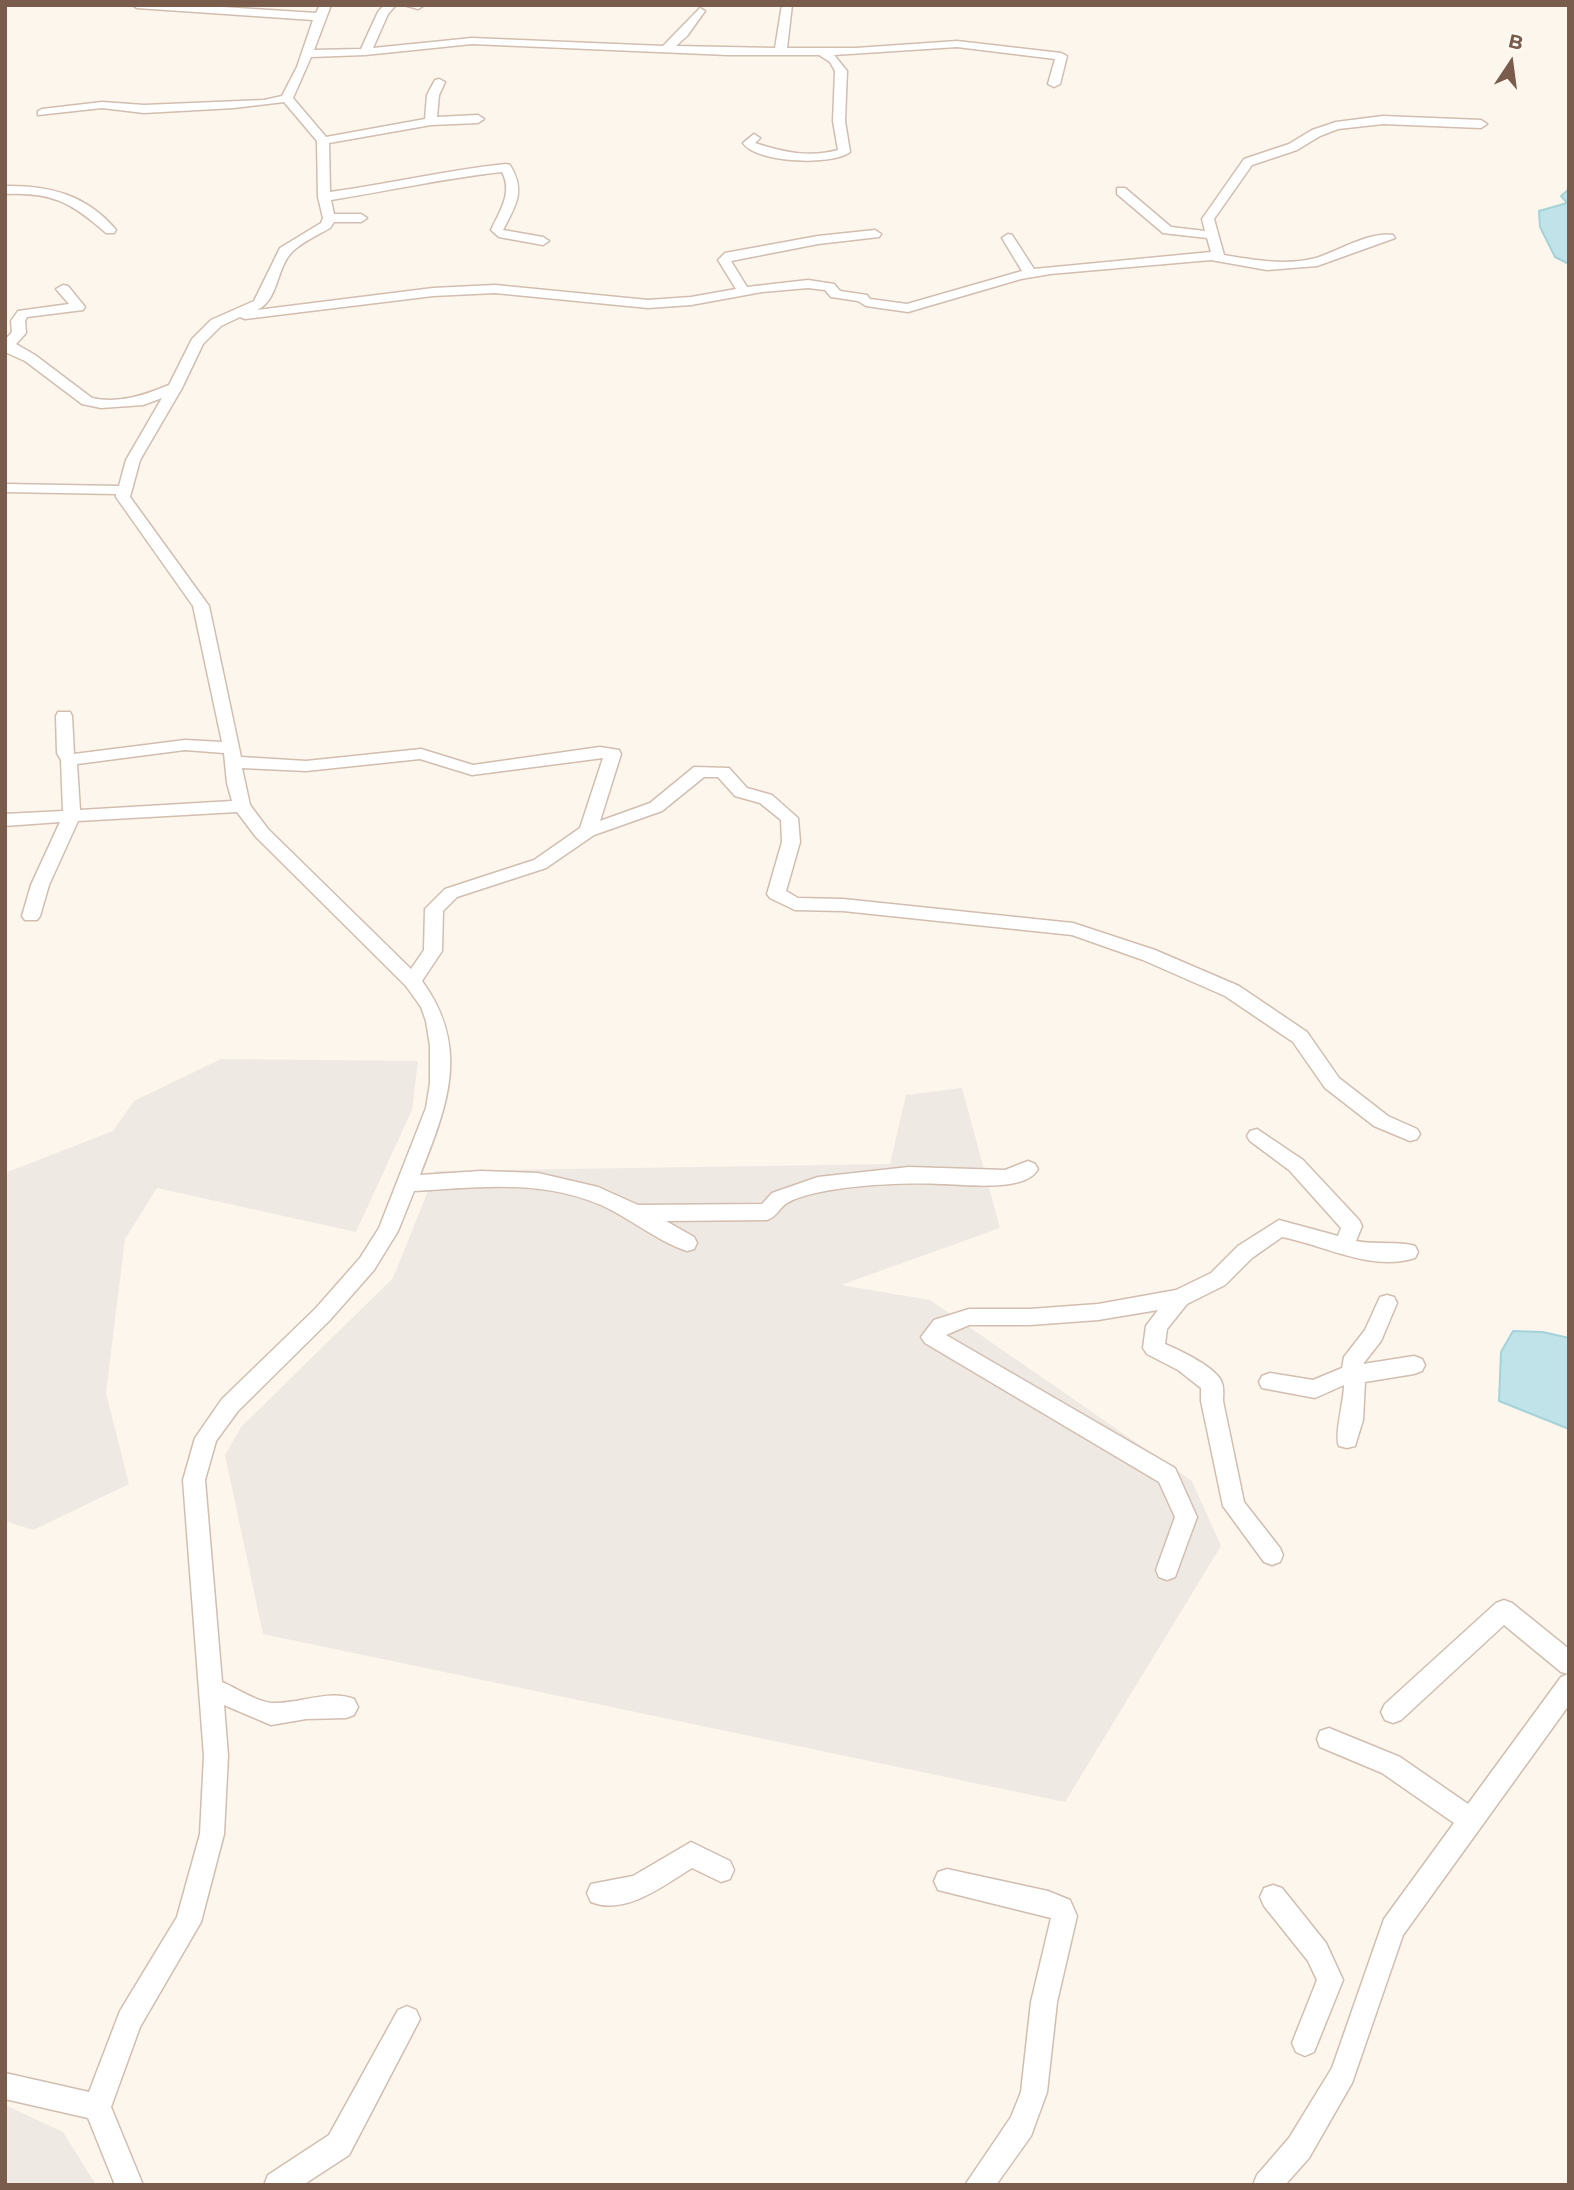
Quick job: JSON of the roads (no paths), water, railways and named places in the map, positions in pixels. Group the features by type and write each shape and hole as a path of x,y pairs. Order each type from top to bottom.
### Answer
{"street":[{"path":"137,5 320,17"},
{"path":"287,98 326,5"},
{"path":"365,52 383,12 391,5"},
{"path":"409,5 418,6"},
{"path":"779,52 785,39 784,17 787,5"},
{"path":"666,49 684,34 700,11"},
{"path":"306,54 365,52 472,41 779,52 957,44 1055,55 1062,59 1054,84"},
{"path":"754,138 749,143 751,146 781,156 796,158 844,152 839,121 841,71 834,60 823,51"},
{"path":"431,121 433,95 439,82"},
{"path":"42,113 102,105 144,109 264,103 287,98"},
{"path":"129,2185 97,2107 129,2020 188,1922 212,1834 216,1756 194,1480 206,1438 230,1405 349,1287 388,1231 436,1108 441,1059 431,1009 412,981 262,833 242,806 235,783 232,755 201,606 123,497 133,460 175,388 197,342 216,323 258,304 266,293 285,251 326,225 329,218 324,197 323,141 287,98"},
{"path":"323,141 431,121 478,119"},
{"path":"1219,258 1208,219 1248,162 1293,147 1316,133 1336,126 1382,120 1481,124"},
{"path":"324,197 418,183 456,173 506,168 514,183 510,204 497,230 543,241"},
{"path":"5,190 40,189 60,192 110,230"},
{"path":"1121,191 1167,230 1211,235"},
{"path":"329,218 361,218"},
{"path":"744,292 724,260 818,240 876,234"},
{"path":"1008,238 1031,274"},
{"path":"234,316 433,292 495,289 648,304 691,301 808,284 829,287 836,294 862,298 866,302 908,308 1031,274 1219,258 1267,266 1317,262 1347,249 1389,238"},
{"path":"63,289 78,307 23,314 18,321 19,333 6,345 88,401 101,404 143,401 175,388"},
{"path":"5,488 124,490"},
{"path":"31,916 40,885 72,816 64,716"},
{"path":"69,760 185,745 306,766 421,754 472,770 600,752 613,754 588,831"},
{"path":"412,981 433,951 434,909 451,893 540,864 588,831 656,807 700,771 723,772 741,792 766,799 789,818 791,842 776,894 795,904 843,905 1073,929 1149,955 1232,991 1300,1037 1332,1083 1381,1121 1410,1133"},
{"path":"5,820 242,806"},
{"path":"1257,1136 1296,1165 1352,1226 1343,1247"},
{"path":"636,1213 767,1212 779,1198 818,1185 909,1175 1007,1178 1028,1169"},
{"path":"405,1184 486,1179 556,1183 622,1205 687,1243"},
{"path":"1167,1570 1186,1517 1167,1475 932,1337 941,1326 969,1317 1030,1317 1098,1312 1180,1298 1217,1279 1245,1252 1279,1228 1310,1233 1343,1247 1391,1255 1408,1252"},
{"path":"1180,1298 1157,1326 1154,1348 1186,1364 1212,1384 1212,1401 1234,1506 1272,1555"},
{"path":"1347,1439 1354,1417 1352,1363 1374,1335 1387,1303"},
{"path":"1270,1382 1315,1389 1340,1377 1414,1365"},
{"path":"1393,1712 1504,1610 1569,1664"},
{"path":"1267,2185 1299,2148 1343,2074 1393,1928 1569,1685"},
{"path":"212,1689 271,1714 306,1708 346,1707"},
{"path":"1329,1739 1391,1765 1470,1819"},
{"path":"600,1893 637,1888 691,1854 721,1870"},
{"path":"947,1881 1048,1904 1061,1909 1063,1916 1044,2002 1034,2092 1021,2126 979,2185"},
{"path":"1273,1897 1317,1952 1330,1980 1306,2043"},
{"path":"278,2185 339,2145 407,2019"},
{"path":"5,2086 97,2107"}],"water":[{"path":"1569,189 1569,264 1555,257 1540,227 1539,211 1567,203 1561,196"},
{"path":"1513,1331 1543,1332 1569,1338 1569,1429 1499,1401 1501,1352"}]}
